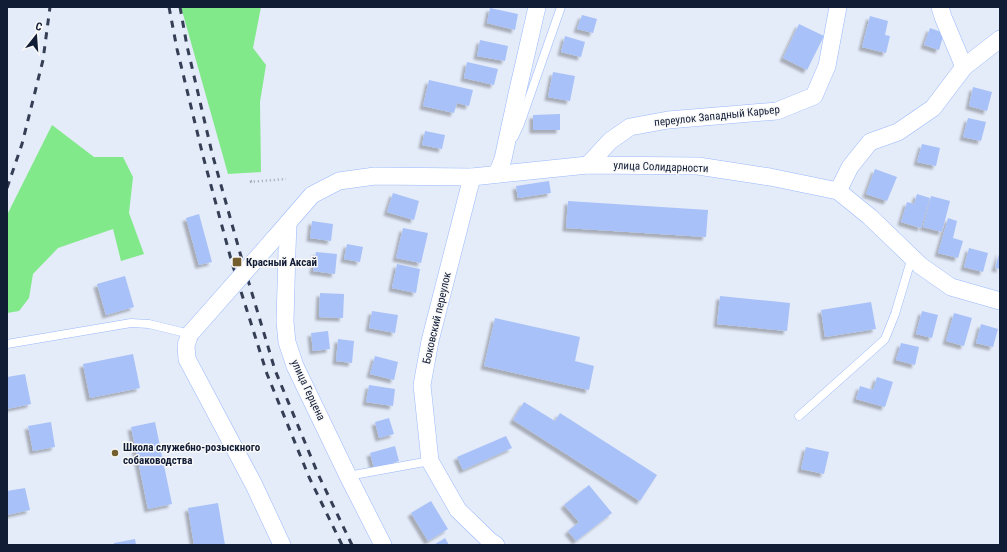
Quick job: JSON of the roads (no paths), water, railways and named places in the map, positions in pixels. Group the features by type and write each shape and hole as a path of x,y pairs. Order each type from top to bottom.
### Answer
{"street":[{"path":"500,166 537,7"},
{"name":"переулок Западный Карьер","path":"588,165 610,141 630,127 668,120 777,112 814,96 827,66 838,7"},
{"path":"940,7 964,67"},
{"path":"838,191 850,166 870,142 898,132 933,108 964,67 1000,39"},
{"name":"улица Солидарности","path":"190,334 312,196 339,181 376,176 472,177 500,166 698,166 770,177 838,191 870,217 921,266 951,287 1000,301"},
{"name":"Боковский переулок","path":"430,461 422,385 430,340 472,177"},
{"name":"улица Герцена","path":"288,223 285,322 287,342 295,366 348,476 384,545"},
{"path":"190,334 186,345 187,358 254,485 282,545"},
{"path":"430,461 458,510 496,545"}],"lane":[{"path":"500,166 520,124 561,7"},
{"path":"799,416 885,339 895,314 912,257"},
{"path":"7,344 131,323 149,324 190,334"},
{"path":"348,476 430,461"}],"railway":[{"path":"7,188 22,144 43,60 50,7"},
{"path":"169,7 177,49 203,156 232,263 267,374 309,477 342,545"},
{"path":"180,7 187,46 212,153 275,370 318,474 352,545"}],"place":[{"name":"Красный Аксай","path":"237,262"},
{"name":"Школа служебно-розыскного собаководства","path":"115,453"}]}
